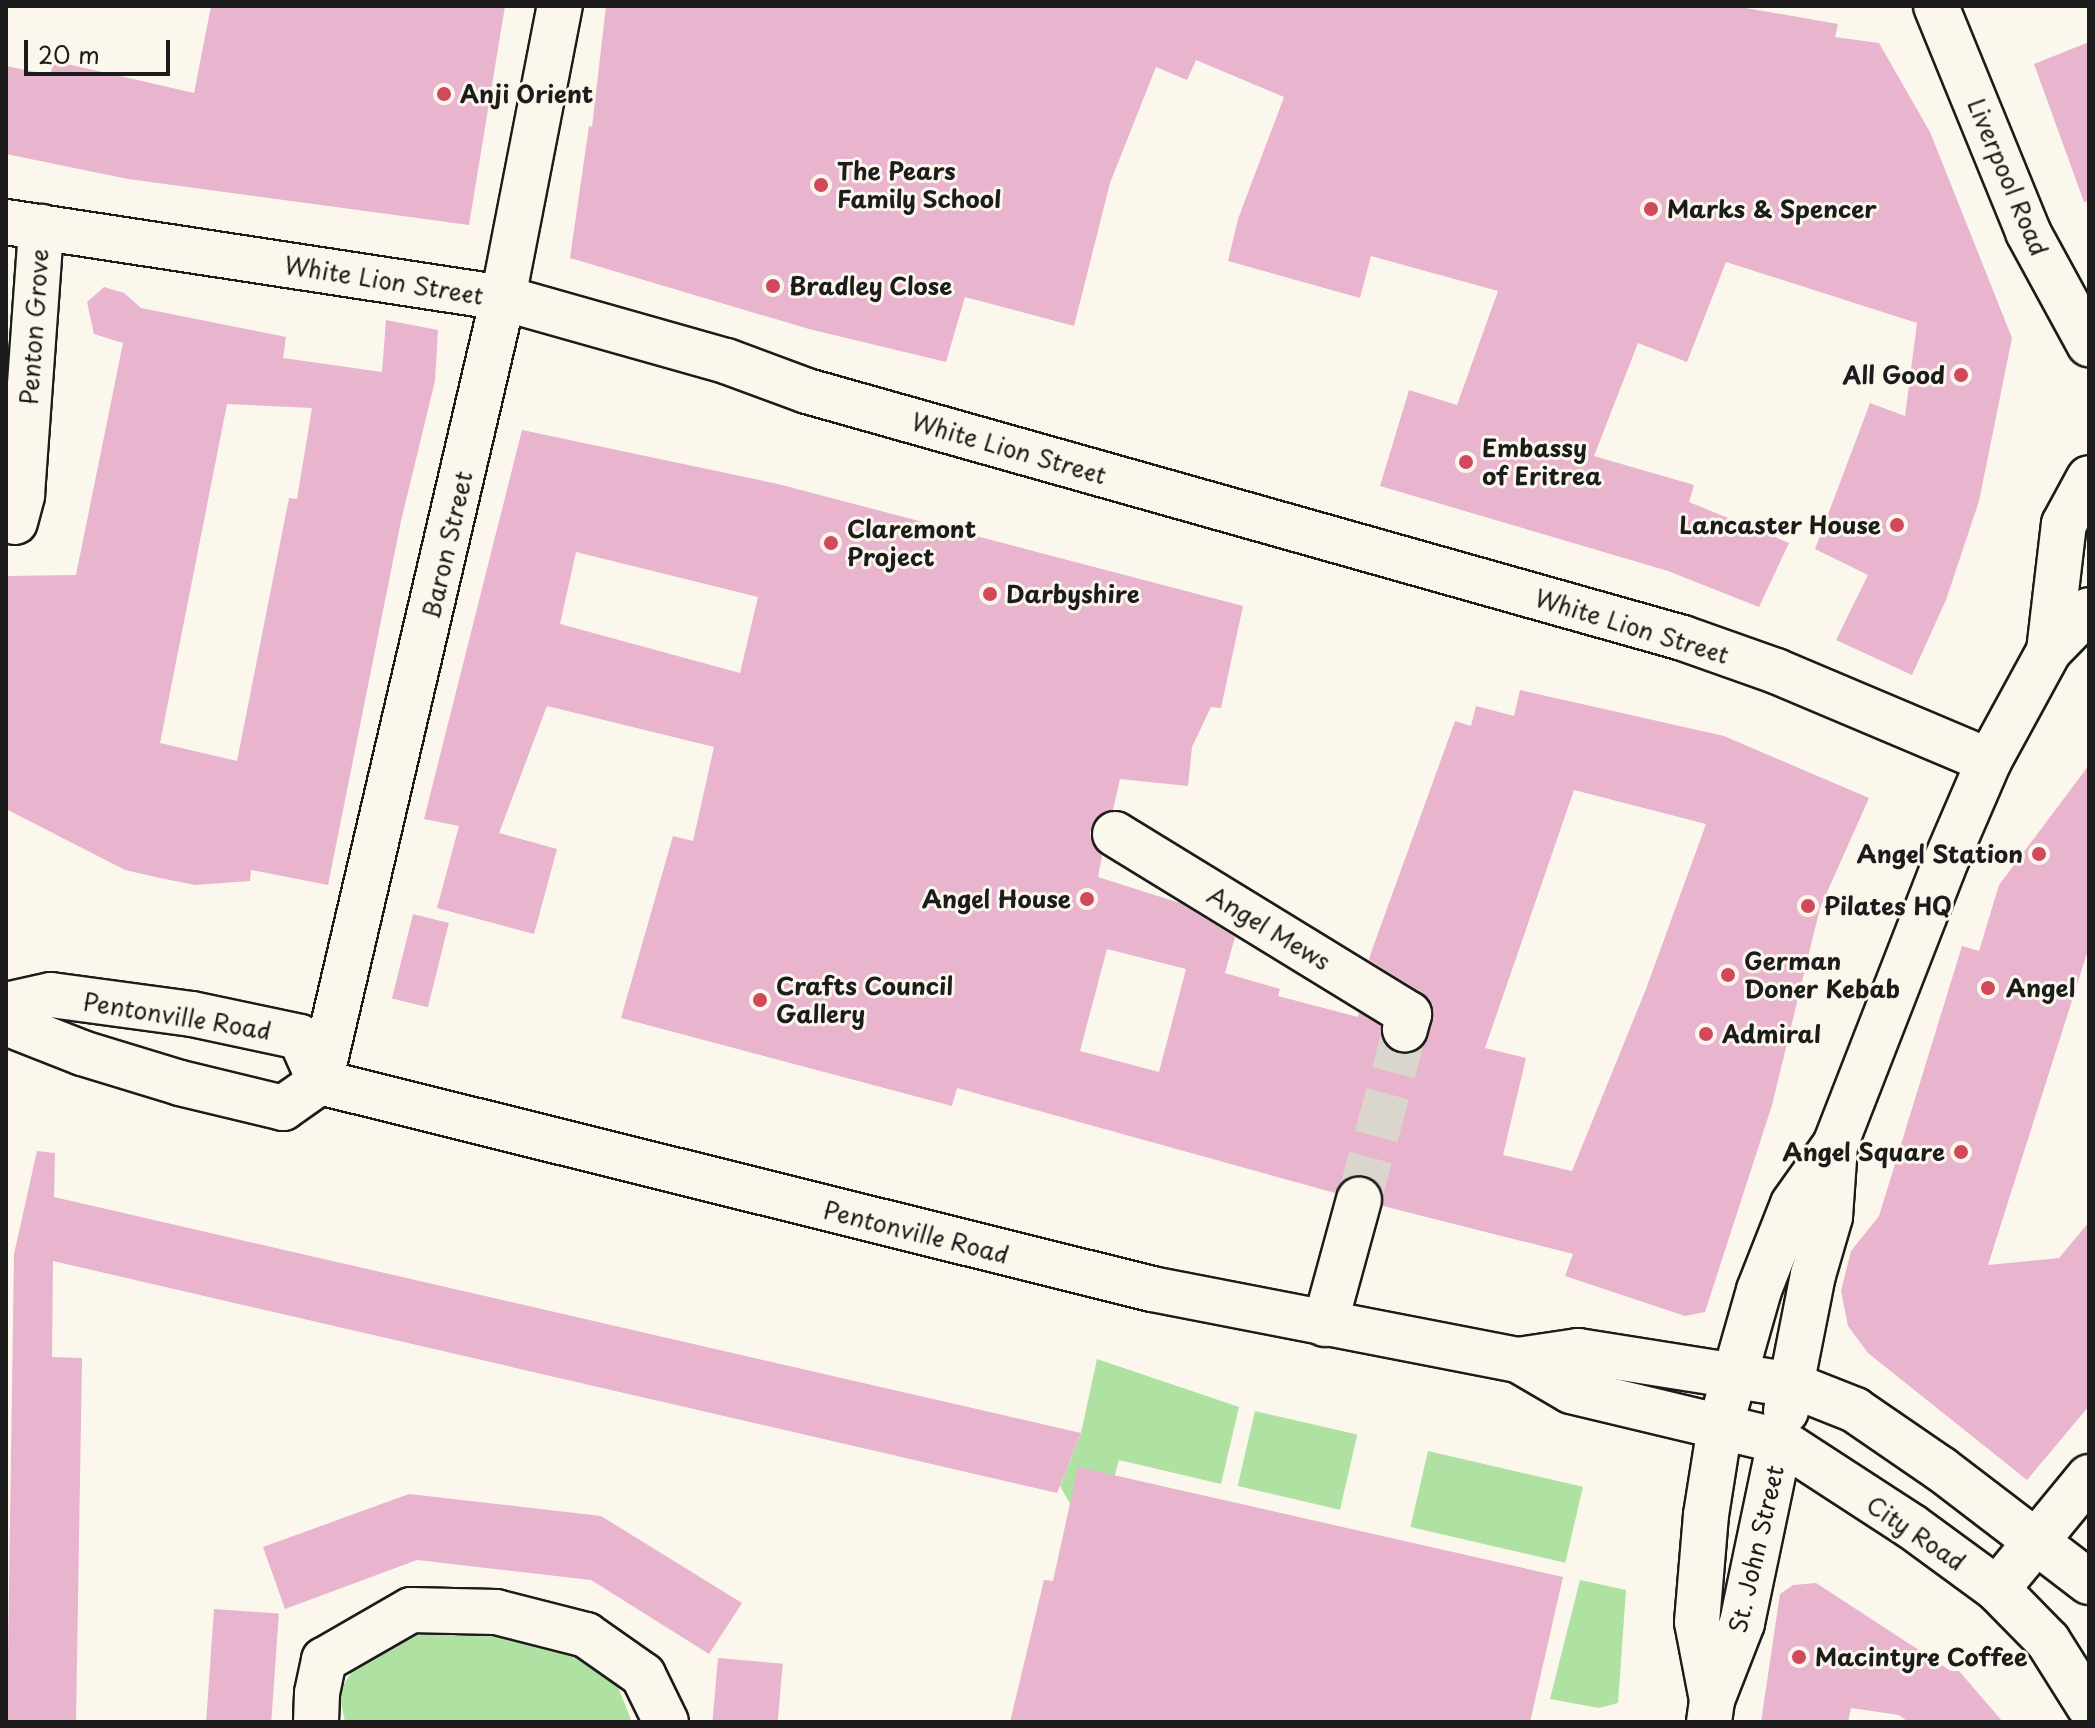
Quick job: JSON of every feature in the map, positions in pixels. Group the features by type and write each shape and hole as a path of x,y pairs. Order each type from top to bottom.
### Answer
{"main road":[{"name":"Baron Street","path":"320,1082 503,298 560,6"},
{"name":"Liverpool Road","path":"1936,6 2028,232 2089,344"},
{"name":"White Lion Street","path":"23,225 503,298 726,361 822,396 1683,638 1776,671 1989,761"},
{"name":"Penton Grove","path":"15,522 22,495 23,225"},
{"path":"2049,651 2064,524 2089,478"},
{"path":"1835,1145 1942,870 1989,761 2049,651 2089,610"},
{"name":"Angel Mews","path":"1115,834 1409,1014 1405,1029"},
{"name":"Pentonville Road","path":"6,1005 51,995 192,1014 300,1037 320,1082"},
{"name":"Pentonville Road","path":"6,1023 96,1057 283,1108 320,1082 998,1252 1325,1324 1518,1360 1578,1351 1735,1374"},
{"name":"St. John Street","path":"1710,1711 1697,1622 1706,1515 1720,1427 1759,1290 1793,1204 1835,1145"},
{"name":"St. John Street","path":"1710,1711 1742,1623 1813,1275 1830,1217 1835,1145"},
{"path":"1325,1324 1359,1200"},
{"name":"Pentonville Road","path":"1518,1360 1571,1391 1720,1427"},
{"path":"1735,1374 1792,1385 1855,1410 2089,1582"},
{"name":"City Road","path":"1720,1427 1780,1441 1911,1526 1997,1589 2077,1668 2089,1706"},
{"path":"1997,1589 2089,1477"},
{"path":"316,1722 317,1693 324,1660 411,1610 496,1612 586,1635 643,1675 666,1722"}],"green space":[{"path":"1097,1359 1239,1407 1221,1484 1119,1460 1107,1502 1082,1525 1060,1486 1081,1433"},
{"path":"1255,1411 1357,1435 1340,1510 1238,1486"},
{"path":"1428,1451 1583,1487 1565,1563 1410,1527"},
{"path":"1580,1580 1626,1590 1618,1703 1599,1708 1550,1699"},
{"path":"416,1631 492,1632 563,1649 618,1687 632,1722 345,1722 339,1692 361,1657"}],"building":[{"path":"211,6 505,6 469,225 128,179 6,154 6,66 50,75 54,61 194,93"},
{"path":"606,6 1734,6 1838,24 1835,37 1879,43 1930,132 2012,338 1979,501 1946,600 1912,675 1836,640 1868,575 1815,549 1870,403 1905,416 1917,323 1726,262 1687,362 1638,343 1594,456 1694,485 1689,502 1789,543 1759,607 1668,571 1380,486 1409,390 1457,405 1498,291 1371,256 1360,298 1228,261 1238,219 1284,97 1196,60 1187,80 1156,67 1110,183 1074,326 965,297 946,362 809,329 570,258 589,126 592,127"},
{"path":"2089,42 2089,201 2084,202 2034,64"},
{"path":"104,287 124,293 141,308 286,337 283,358 382,372 386,320 438,330 435,381 401,521 328,885 251,870 250,881 195,885 125,870 6,809 6,576 76,575 123,343 94,334 87,302","holes":["227,404 312,408 297,499 289,498 237,761 160,743"]},
{"path":"522,430 778,484 1243,606 1221,708 1211,707 1192,747 1188,786 1120,779 1113,810 1094,820 1090,833 1093,845 1102,856 1098,877 1180,903 1235,937 1225,973 1280,989 1278,996 1358,1017 1359,1012 1381,1026 1387,1046 1398,1053 1412,1053 1423,1046 1433,1020 1432,1006 1422,993 1369,960 1455,721 1471,726 1476,706 1514,716 1520,690 1724,736 1869,798 1820,908 1772,1105 1705,1312 1685,1316 1565,1276 1573,1254 1383,1206 1383,1194 1377,1183 1365,1176 1353,1176 1342,1182 1335,1193 957,1088 952,1106 621,1018 673,836 693,841 714,747 547,706 499,833 557,849 534,934 437,908 459,826 424,819","holes":["576,552 758,597 740,673 560,624","1574,790 1706,824 1646,989 1572,1171 1503,1155 1526,1058 1485,1048","1107,949 1186,969 1159,1072 1080,1051"]},
{"name":"Angel Square","path":"2089,765 2089,947 1988,1265 2059,1258 2089,1222 2089,1406 2027,1480 1868,1353 1848,1326 1841,1291 1851,1251 1879,1216 1962,946 1979,951 1999,885"},
{"path":"413,914 449,923 428,1007 392,998"},
{"path":"37,1151 55,1153 54,1197 1081,1433 1057,1493 53,1261 52,1357 82,1358 76,1722 7,1722 14,1254"},
{"path":"1078,1467 1563,1577 1530,1722 1010,1722 1044,1580 1053,1581"},
{"path":"409,1494 601,1516 742,1603 709,1654 591,1580 417,1560 285,1609 263,1547"},
{"path":"1816,1583 1951,1671 1959,1671 2003,1722 1908,1722 1899,1715 1851,1708 1848,1722 1761,1722 1780,1594 1793,1585"},
{"path":"214,1609 279,1614 271,1722 206,1722"},
{"path":"718,1658 783,1664 778,1722 712,1722"}],"tunnel":[{"path":"1359,1200 1405,1029"}],"place":[{"name":"Anji Orient","path":"444,94"},
{"name":"The Pears Family School","path":"821,185"},
{"name":"Marks & Spencer","path":"1651,209"},
{"name":"Bradley Close","path":"773,286"},
{"name":"All Good","path":"1961,375"},
{"name":"Embassy of Eritrea","path":"1466,462"},
{"name":"Lancaster House","path":"1897,525"},
{"name":"Claremont Project","path":"831,543"},
{"name":"Darbyshire","path":"990,594"},
{"name":"Angel Station","path":"2039,854"},
{"name":"Angel House","path":"1087,899"},
{"name":"Pilates HQ","path":"1808,906"},
{"name":"German Doner Kebab","path":"1728,975"},
{"name":"Angel","path":"1988,988"},
{"name":"Crafts Council Gallery","path":"760,1000"},
{"name":"Admiral","path":"1706,1034"},
{"name":"Angel Square","path":"1961,1152"},
{"name":"Macintyre Coffee","path":"1799,1657"}]}
